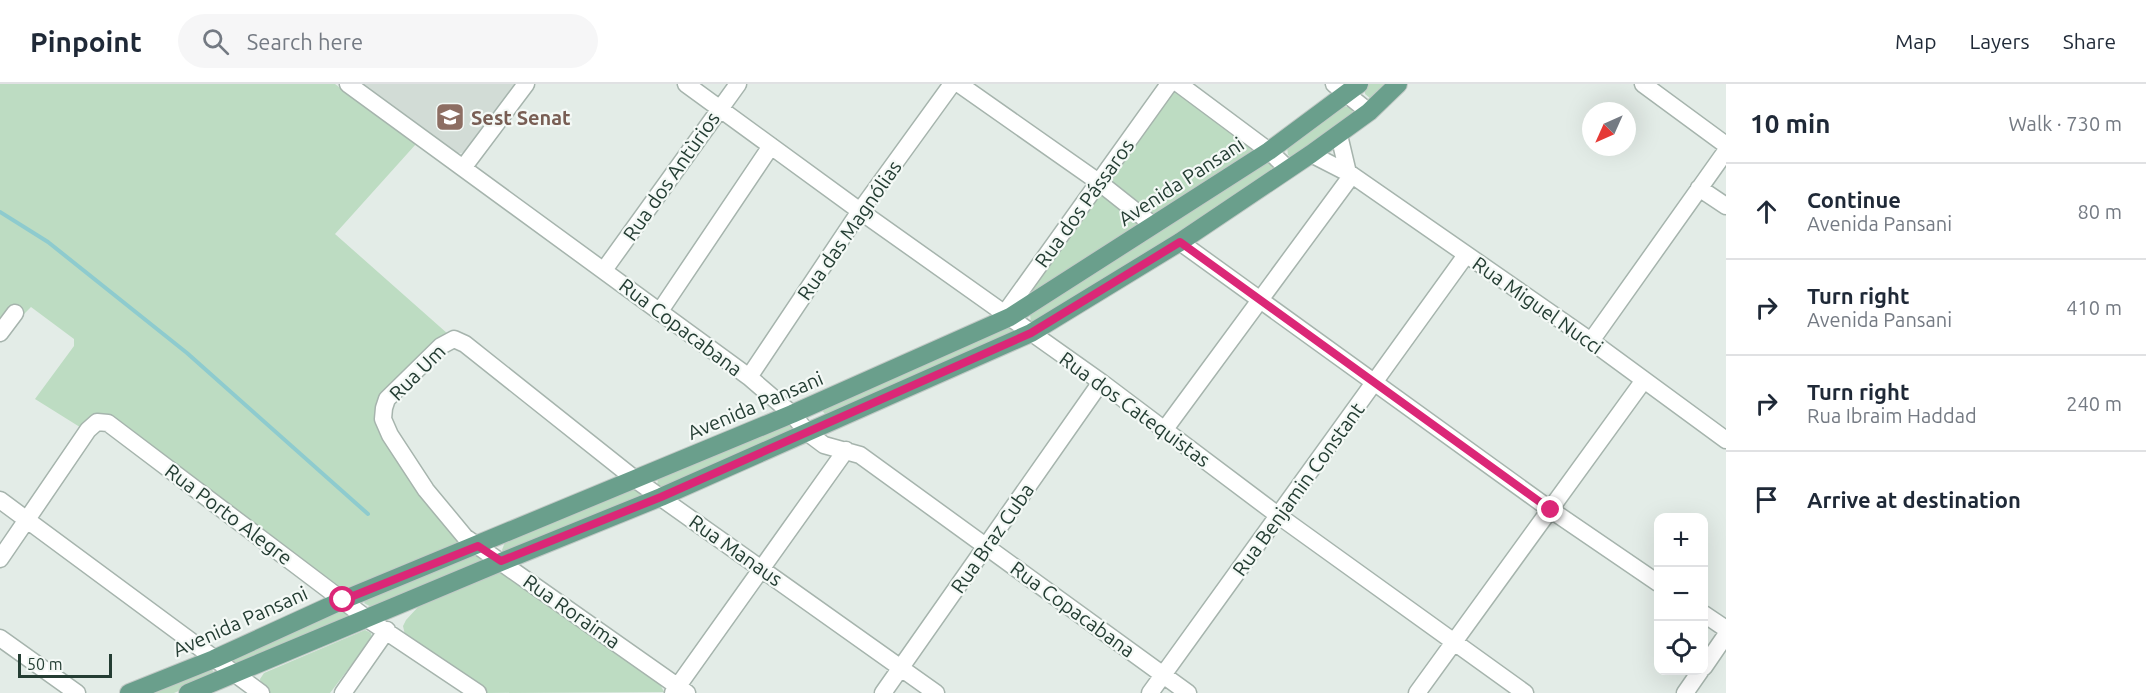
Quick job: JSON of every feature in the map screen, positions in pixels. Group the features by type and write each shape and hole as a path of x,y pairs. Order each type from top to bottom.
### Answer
{"main road":[{"path":"188,693 501,561 661,497 1031,333 1180,242 1311,154 1369,112 1398,84"},
{"name":"Avenida Pansani","path":"129,693 214,659 343,600 792,414 1004,317 1269,151 1347,87"}],"street":[{"name":"Rua Copacabana","path":"348,84 749,377 792,414 808,433 824,445 860,455 1188,693"},
{"path":"463,168 526,84"},
{"name":"Rua dos Catequistas","path":"686,84 1004,317 1101,382 1279,516 1525,693"},
{"name":"Rua dos Antùrios","path":"604,270 738,84"},
{"name":"Rua das Magnólias","path":"749,377 860,211 952,84"},
{"path":"959,84 1100,183 1153,225"},
{"name":"Rua dos Pássaros","path":"1004,317 1169,84"},
{"path":"1179,84 1269,151 1288,169"},
{"path":"1643,84 1726,144"},
{"path":"1347,87 1369,112"},
{"path":"1165,429 1350,174 1339,135"},
{"path":"660,311 771,146"},
{"path":"1590,341 1726,151"},
{"name":"Rua Miguel Nucci","path":"1311,154 1350,174 1590,341 1726,440"},
{"path":"1700,188 1726,206"},
{"path":"1180,242 1551,510 1654,581"},
{"name":"Rua Benjamin Constant","path":"1150,693 1466,255"},
{"path":"0,333 15,313"},
{"name":"Rua Um","path":"384,408 387,399 403,381 441,346 454,339"},
{"name":"Rua Manaus","path":"454,339 465,344 636,480 936,693"},
{"path":"1417,693 1644,380"},
{"name":"Rua Braz Cuba","path":"882,693 1101,382"},
{"name":"Rua Roraima","path":"384,408 383,419 390,435 426,490 465,537 679,691"},
{"name":"Rua Porto Alegre","path":"27,521 88,430 97,422 108,423 366,618 387,630 477,693"},
{"path":"679,691 846,450"},
{"path":"0,500 261,693"},
{"path":"0,559 27,521"},
{"path":"1708,617 1726,629"},
{"path":"343,693 387,630"},
{"path":"1708,661 1726,635"},
{"path":"0,638 77,693"},
{"path":"1685,693 1698,675"}],"shaded area":[{"name":"Sest Senat","path":"357,84 520,84 470,151 456,154"}],"green space":[{"path":"0,84 335,84 416,144 335,234 448,334 382,393 376,402 378,420 459,538 457,544 400,566 354,590 342,588 108,417 102,414 95,415 83,429 35,399 74,346 74,339 31,307 22,316 23,311 0,324"},
{"path":"1369,84 1391,84 1371,99 1365,94 1365,89"},
{"path":"1179,90 1255,146 1254,154 1158,215 1149,214 1113,186 1112,177 1170,95"},
{"path":"1343,106 1351,108 1354,115 1293,158 1288,155 1287,147"},
{"path":"1269,162 1275,168 1177,238 1031,323 1030,314"},
{"path":"1104,194 1140,222 1139,227 1028,295 1027,293 1099,195"},
{"path":"1009,326 1014,333 825,420 825,414 820,408"},
{"path":"791,423 796,429 665,491 657,486 658,479"},
{"path":"633,488 641,492 642,496 504,552 502,550 505,542"},
{"path":"476,552 487,559 373,608 364,603 366,600"},
{"path":"496,572 511,574 659,682 664,692 487,693 405,635 403,626 418,607"},
{"path":"342,610 350,616 237,666 230,658"},
{"path":"365,630 371,633 372,638 330,693 270,693 261,686 260,679 264,673"},
{"path":"211,668 214,673 212,677 174,693 143,693"}],"waterway":[{"path":"0,212 48,242 187,353 368,514"}],"place":[{"name":"Sest Senat","path":"450,117"}],"route":[{"path":"343,600 478,546 501,561 661,497 1031,333 1180,242 1551,510"}]}
